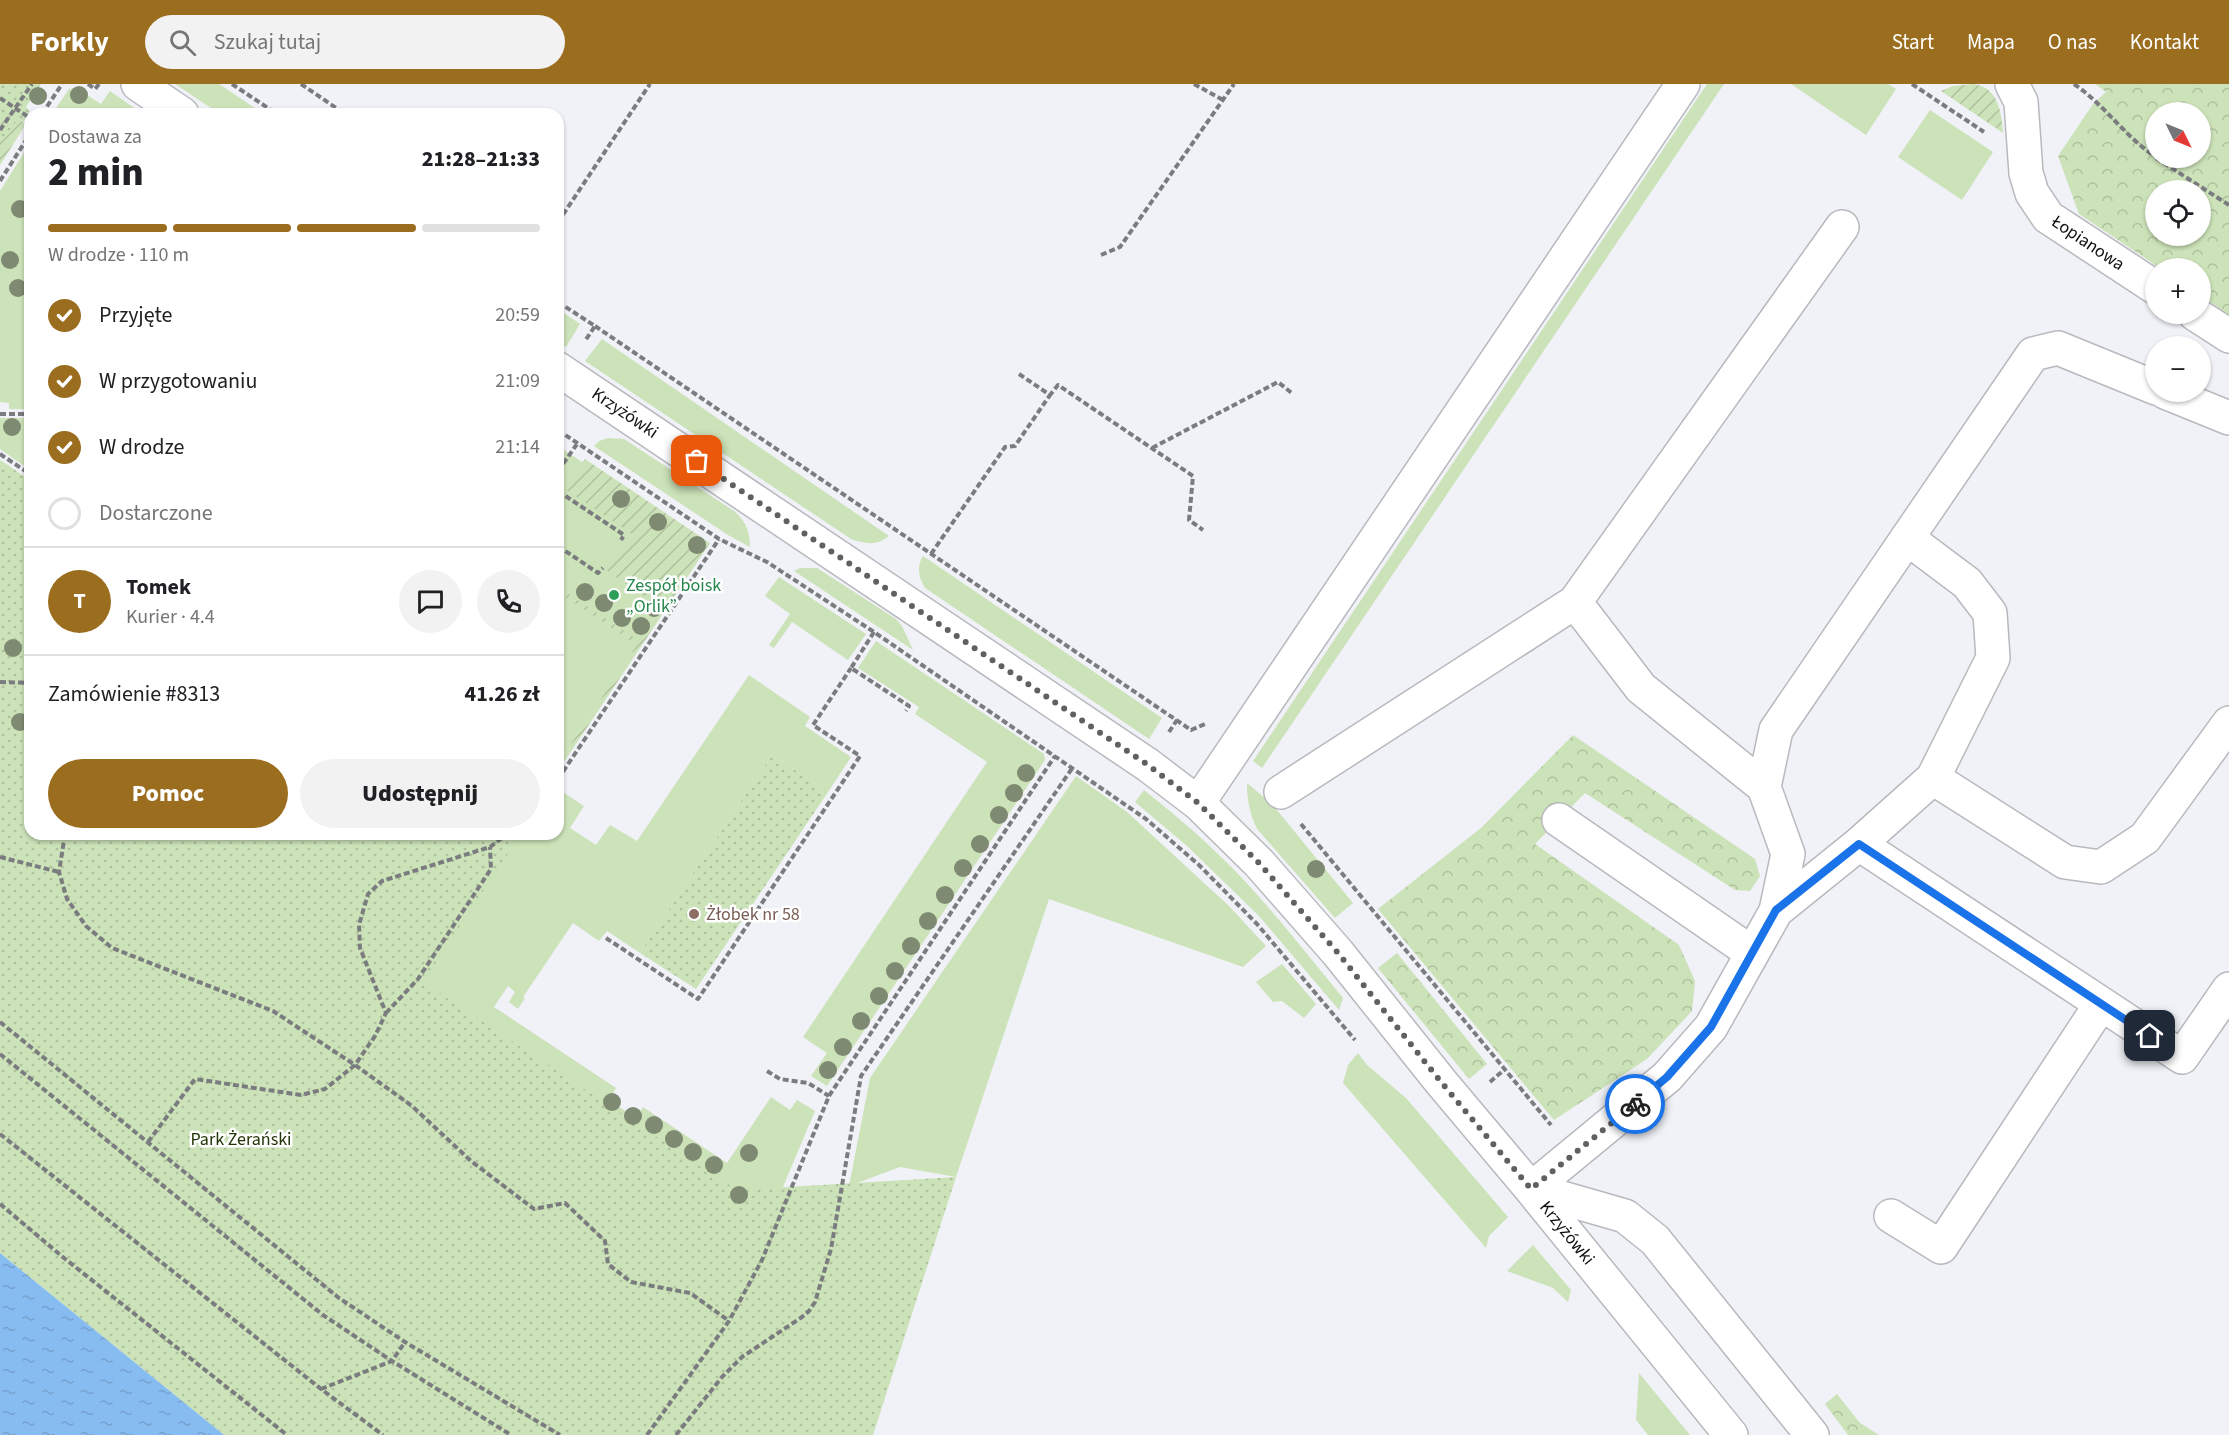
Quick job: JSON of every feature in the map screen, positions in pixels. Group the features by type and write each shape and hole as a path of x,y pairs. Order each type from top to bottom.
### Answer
{"street":[{"path":"138,84 173,108"},
{"path":"1198,803 1683,84"},
{"name":"Łopianowa","path":"2013,84 2021,102 2026,173 2032,193 2048,217 2145,281"},
{"path":"1288,804 1575,602 1842,227"},
{"path":"2210,324 2229,336"},
{"path":"1764,787 1776,730 2033,354 2058,348 2145,384"},
{"name":"Krzyżówki","path":"564,373 1148,765 1198,803 1259,863 1338,953 1731,1435"},
{"path":"2190,402 2229,418"},
{"path":"1776,910 1859,844 1934,778 1994,658 1990,613 1967,583 1907,538"},
{"path":"1531,1189 1667,1077 1711,1027 1776,910 1788,854 1764,787 1641,688 1575,602"},
{"path":"1934,778 2065,862 2101,867 2145,838 2229,723"},
{"path":"1559,820 1752,953"},
{"path":"1859,844 2182,1057 2229,989"},
{"path":"1891,1216 1941,1247 2101,1004"},
{"path":"1531,1189 1625,1216 1655,1240 1812,1435"}],"path":[{"path":"0,129 32,84"},
{"path":"46,108 62,84"},
{"path":"88,84 95,89 99,84"},
{"path":"232,84 268,108"},
{"path":"301,84 336,108"},
{"path":"564,213 650,84"},
{"path":"1194,84 1222,100"},
{"path":"1101,255 1120,247 1234,84"},
{"path":"1912,84 2024,158"},
{"path":"2074,84 2091,95 2127,133 2145,148"},
{"path":"0,98 24,114"},
{"path":"0,181 24,143"},
{"path":"2173,168 2229,205"},
{"path":"595,326 1191,730 1215,720"},
{"path":"1019,374 1050,395"},
{"path":"1152,448 1278,382 1293,394"},
{"path":"931,554 1005,447 1016,446 1058,385 1193,476 1189,520 1203,530"},
{"path":"0,414 24,414"},
{"path":"564,434 719,539 767,562 874,632 1146,819 1199,866 1257,924"},
{"path":"564,462 577,444"},
{"path":"0,454 24,470"},
{"path":"564,495 624,535 621,540"},
{"path":"564,770 719,539"},
{"path":"564,550 598,573 603,568"},
{"path":"606,938 698,999 860,756 813,725 874,632"},
{"path":"851,669 909,706 906,711"},
{"path":"0,682 24,683"},
{"path":"1205,724 1212,745 1230,756"},
{"path":"676,1435 722,1377 742,1357 802,1317 815,1302 831,1249 861,1076 1097,732"},
{"path":"647,1435 729,1321 762,1260 829,1096 1055,756"},
{"path":"1288,804 1575,1155"},
{"path":"64,840 59,872 67,899 86,926 112,948 273,1011 412,1106 471,1161 534,1209 565,1203 605,1240 608,1264 631,1282 690,1293 729,1321"},
{"path":"386,1013 360,948 359,925 368,894 382,881 490,847 499,840"},
{"path":"148,1142 195,1079 301,1095 325,1089 355,1065 375,1036 386,1013 418,979 491,869 490,847"},
{"path":"0,857 59,872"},
{"path":"0,1022 339,1298 560,1435"},
{"path":"0,1054 323,1315 511,1435"},
{"path":"767,1071 780,1079 808,1083 829,1096"},
{"path":"0,1134 321,1389 383,1435"},
{"path":"0,1204 64,1258 287,1435"},
{"path":"321,1389 392,1361 405,1341"}],"green space":[{"path":"0,84 41,84 27,108 24,108 23,122 19,119 0,145"},
{"path":"175,84 219,84 255,108 211,108"},
{"path":"1707,84 1724,84 1262,768 1253,761"},
{"path":"1791,84 1888,84 1896,89 1866,135"},
{"path":"1973,84 1981,86 1993,95 2000,110 2003,133 1941,91 1953,86"},
{"path":"2095,84 2229,84 2229,315 2211,303 2211,258 2145,258 2079,214 2058,156 2093,104 2106,92"},
{"path":"76,88 101,104 110,91 134,108 56,108 69,89"},
{"path":"1930,110 1993,152 1962,200 1898,157"},
{"path":"18,119 24,123 24,127 0,165 0,143"},
{"path":"24,153 24,409 9,409 9,403 0,402 0,191"},
{"path":"564,313 580,324 566,347 564,346"},
{"path":"602,339 889,536 871,543 851,539 585,361"},
{"path":"0,418 24,418 24,466 0,449"},
{"path":"608,438 624,439 734,511 746,527 750,547 728,535 594,446 599,441"},
{"name":"Zespół boisk „Orlik”","path":"564,450 705,544 564,754"},
{"path":"585,459 710,543 564,762 564,754 637,645 564,596 564,591 638,640 660,607 607,571 632,534 565,489"},
{"name":"Park Żerański","path":"0,460 24,476 24,840 517,840 423,982 737,1190 956,1177 873,1435 224,1435 0,1253"},
{"path":"923,556 1162,718 1149,739 925,588 919,572"},
{"path":"800,568 817,568 896,619 902,626 913,650 794,571"},
{"path":"779,577 866,634 848,660 792,622 774,648 769,645 790,614 765,596"},
{"path":"876,641 1044,754 1045,760 827,1086 811,1076 827,1053 803,1037 987,762 915,714 919,707 858,668"},
{"path":"749,675 810,717 805,726 851,757 828,792 772,755 640,953 607,931 599,941 573,923 523,997 525,998 518,1009 509,1002 515,992 508,986 494,1007 616,1088 609,1100 636,1118 643,1107 727,1163 771,1097 790,1110 797,1100 815,1111 750,1265 599,1156 411,972 510,840 564,840 564,793 584,806 570,828 596,845 610,825 637,841"},
{"path":"1573,735 1755,859 1760,876 1750,891 1735,890 1585,793 1535,844 1679,945 1695,981 1692,1011 1647,1059 1554,1120 1378,909 1481,828"},
{"path":"772,755 828,792 696,989 640,953"},
{"path":"1076,776 1127,812 1229,906 1266,946 1243,967 1049,899 956,1177 900,1167 849,1186 870,1078"},
{"path":"1247,783 1272,804 1353,903 1335,918 1257,829 1249,807"},
{"path":"1144,790 1202,839 1253,890 1343,998 1339,1010 1259,916 1187,846 1135,802"},
{"path":"1397,953 1487,1064 1469,1079 1378,968"},
{"path":"1282,964 1316,1004 1304,1018 1282,1001 1273,1002 1256,982"},
{"path":"1358,1053 1367,1065 1406,1098 1508,1217 1489,1236 1486,1248 1343,1083 1348,1065"},
{"path":"1533,1245 1571,1290 1568,1302 1553,1288 1507,1271"},
{"path":"1639,1373 1690,1435 1648,1435 1636,1420"},
{"path":"1837,1394 1860,1423 1879,1435 1848,1435 1825,1404"}],"water":[{"path":"0,1253 224,1435 0,1435"}],"way so far":[{"path":"697,461 1148,765 1198,803 1259,863 1338,953 1441,1082 1531,1189 1635,1104"}],"place":[{"name":"Zespół boisk „Orlik”","path":"614,595"},
{"name":"Żłobek nr 58","path":"694,914"}],"route":[{"path":"1635,1104 1667,1077 1711,1027 1776,910 1859,844 2150,1036"}]}
